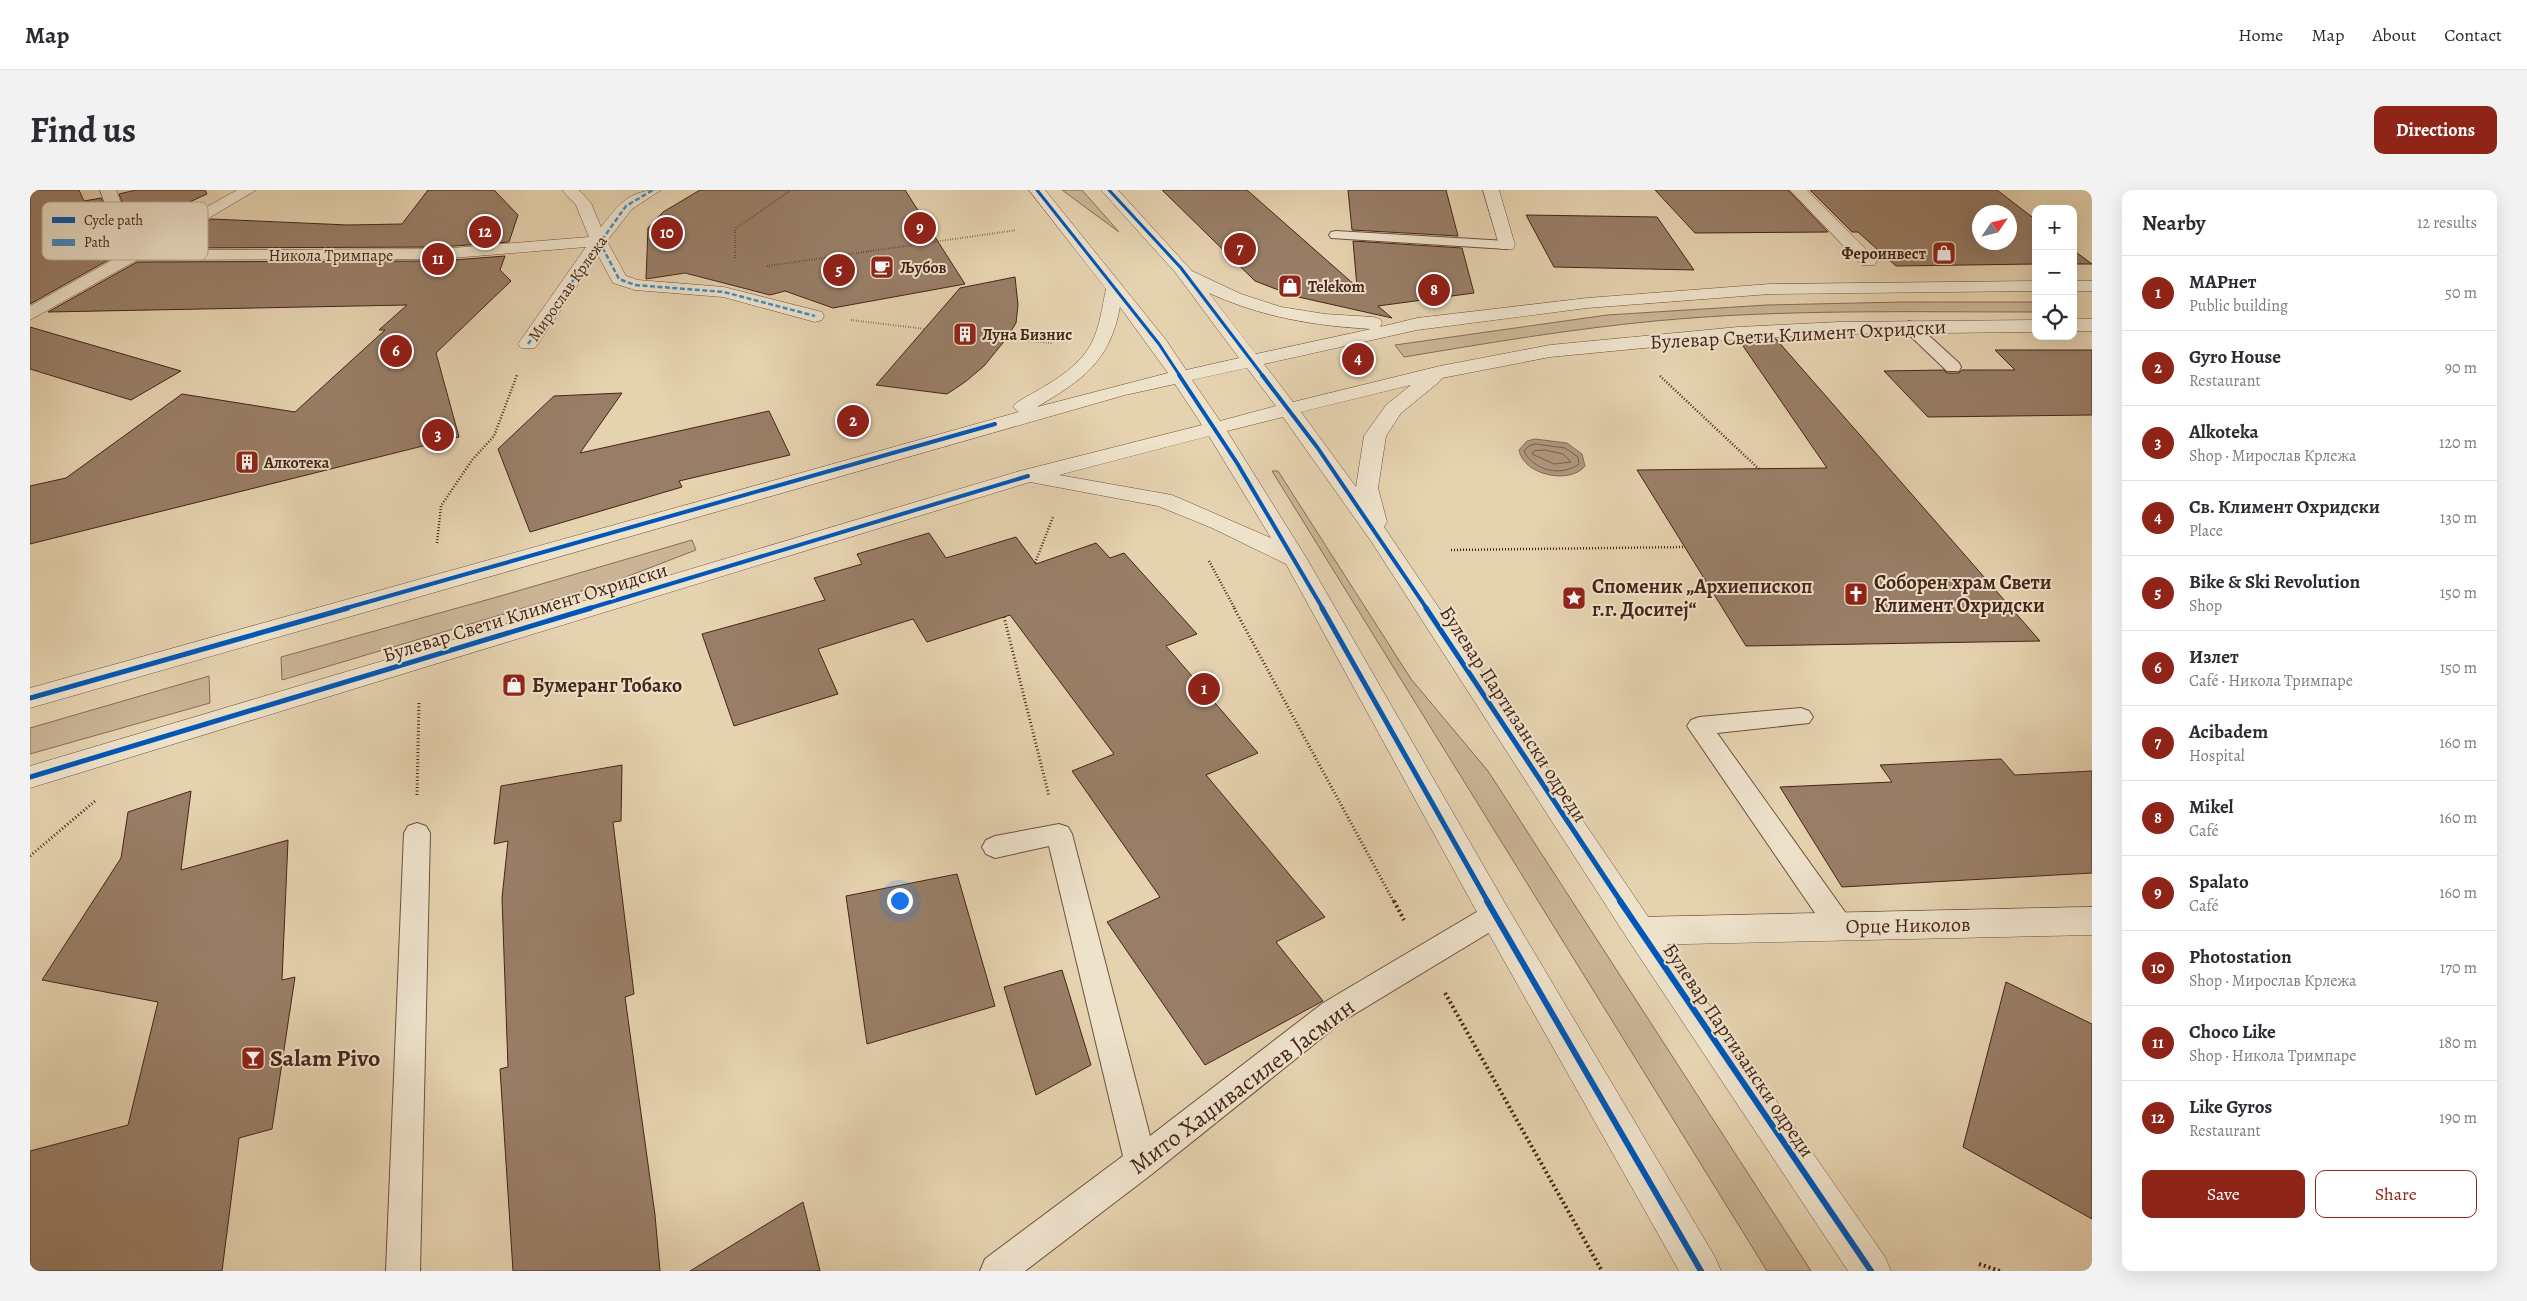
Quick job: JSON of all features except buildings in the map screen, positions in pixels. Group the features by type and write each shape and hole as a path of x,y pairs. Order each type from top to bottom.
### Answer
{"street":[{"path":"108,190 112,202"},
{"path":"208,212 248,190"},
{"path":"570,190 583,202 599,241 619,279 635,286 724,292 815,316"},
{"name":"Мирослав Крлежа","path":"528,344 599,241 626,206 653,190"},
{"path":"1037,190 1180,375 1214,426 1295,559 1495,915 1701,1271"},
{"name":"Булевар Партизански одреди","path":"1109,190 1181,268 1317,447 1380,538 1640,931 1871,1271"},
{"path":"1491,190 1507,245"},
{"path":"1798,190 1868,261"},
{"name":"Никола Тримпаре","path":"208,255 440,254 599,241"},
{"path":"30,314 123,260"},
{"path":"1181,268 1232,298 1275,312 1338,322 1417,324"},
{"name":"Булевар Свети Климент Охридски","path":"30,698 995,424 1180,375 1417,324 1587,303 1751,290 2032,286"},
{"path":"2077,286 2092,286"},
{"path":"995,424 1076,375 1097,351 1106,332 1115,289"},
{"path":"2077,326 2092,325"},
{"name":"Булевар Свети Климент Охридски","path":"30,777 1028,476 1214,426 1440,372 1550,352 1738,332 1909,326 2032,326"},
{"path":"1380,538 1368,488 1375,436 1392,409 1440,372"},
{"path":"1028,476 1164,500 1220,522 1295,559"},
{"name":"Орце Николов","path":"1640,931 2092,921"}],"lane":[{"path":"1336,235 1507,245"},
{"path":"1909,326 1954,367"},
{"path":"1800,717 1699,726 1840,927"},
{"path":"403,1271 417,833"},
{"path":"995,847 1059,834 1142,1163"},
{"name":"Мито Хаџивасилев Јасмин","path":"997,1271 1142,1163 1333,1012 1495,915"}],"path":[{"path":"724,292 734,270 735,229 792,190"},
{"path":"734,270 1017,230"},
{"path":"815,316 925,329"},
{"path":"1006,339 1059,344"},
{"path":"1654,371 1760,469"},
{"path":"1035,563 1055,511"},
{"path":"1451,550 1685,547"},
{"path":"1208,559 1424,957 1602,1271"},
{"path":"1004,617 1059,834"},
{"path":"417,833 419,693"},
{"path":"30,856 101,796"},
{"path":"1980,1264 2000,1271"}],"shaded area":[{"path":"1062,190 1082,190 1119,232"},
{"path":"2032,302 2032,312 1845,312 1702,317 1561,332 1404,357 1395,345 1607,315 1767,305"},
{"path":"1272,471 1278,471 1411,679 1488,771 1811,1271 1767,1271"},
{"path":"692,540 696,550 618,580 282,680 281,657"},
{"path":"209,676 210,703 30,754 30,728"}],"water":[{"path":"1535,439 1567,443 1582,454 1585,466 1578,472 1569,475 1559,476 1538,471 1522,459 1519,450 1527,441"}],"marked path":[{"path":"528,344 599,241 626,206 653,190"},
{"path":"599,241 619,279 635,285 724,292 815,316"}],"cycle path":[{"path":"1037,190 1159,344 1237,463 1295,559 1495,915 1701,1271"},
{"path":"1109,190 1181,268 1317,447 1380,538 1640,931 1871,1271"},
{"path":"30,698 995,424"},
{"path":"30,777 1028,476"}],"place":[{"name":"Spalato","path":"920,228"},
{"name":"Like Gyros","path":"485,232"},
{"name":"Photostation","path":"667,233"},
{"name":"Acibadem","path":"1240,249"},
{"name":"Фероинвест","path":"1944,253"},
{"name":"Choco Like","path":"438,259"},
{"name":"Љубов","path":"882,267"},
{"name":"Bike & Ski Revolution","path":"839,270"},
{"name":"Telekom","path":"1290,286"},
{"name":"Mikel","path":"1434,290"},
{"name":"Луна Бизнис","path":"965,334"},
{"name":"Излет","path":"396,351"},
{"name":"Св. Климент Охридски","path":"1358,359"},
{"name":"Gyro House","path":"853,421"},
{"name":"Alkoteka","path":"438,435"},
{"name":"Алкотека","path":"247,462"},
{"name":"Соборен храм Свети Климент Охридски","path":"1856,594"},
{"name":"Споменик „Архиепископ г.г. Доситеј“","path":"1574,598"},
{"name":"Бумеранг Тобако","path":"514,685"},
{"name":"МАРнет","path":"1204,689"},
{"name":"Salam Pivo","path":"253,1058"}]}
